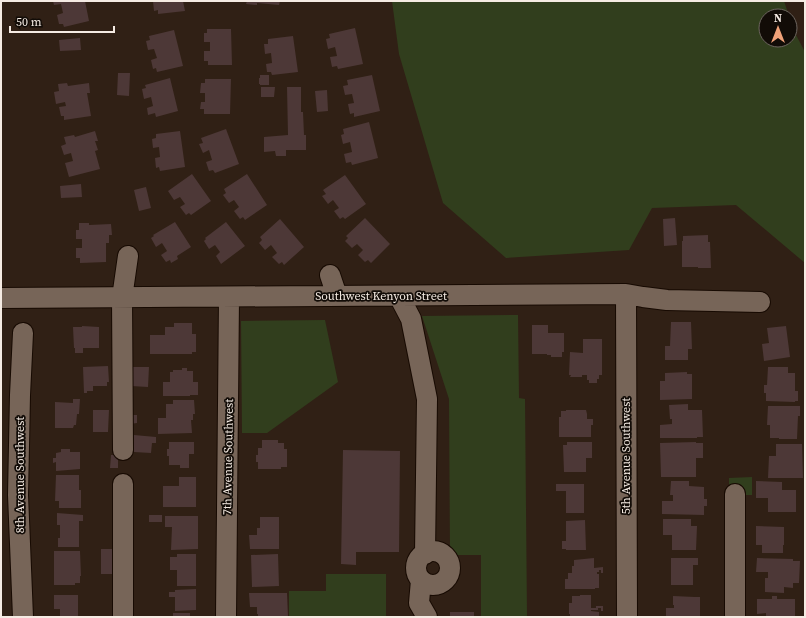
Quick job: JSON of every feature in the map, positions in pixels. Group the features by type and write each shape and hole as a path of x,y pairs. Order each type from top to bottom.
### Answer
{"street":[{"path":"122,450 122,298 128,256"},
{"path":"330,275 337,296"},
{"name":"Southwest Kenyon Street","path":"1,298 229,298 626,294 667,300 760,302"},
{"name":"5th Avenue Southwest","path":"626,294 627,617"},
{"path":"399,296 410,319 427,399 425,554"},
{"name":"7th Avenue Southwest","path":"226,617 229,298"},
{"name":"8th Avenue Southwest","path":"23,333 18,495 23,617"},
{"path":"122,484 123,617"},
{"path":"735,494 735,617"},
{"path":"421,580 431,585 442,582 447,578 450,574 450,568 446,557 442,554 431,552 421,557 417,566 417,571 421,580 419,603 427,617"}],"green space":[{"path":"392,1 784,1 786,8 758,8 758,48 798,48 798,39 805,52 805,263 736,205 652,208 629,250 506,258 443,203 399,54"},
{"path":"518,315 519,398 525,399 527,617 481,617 481,555 450,555 449,399 422,316"},
{"path":"325,320 338,382 267,433 242,433 241,321"},
{"path":"752,477 752,495 741,495 729,491 729,478"},
{"path":"326,574 386,574 386,617 289,617 289,591 326,591"}],"building":[{"path":"53,1 85,1 89,21 64,27 63,24 59,24 57,15 63,13 61,4 54,5"},
{"path":"153,1 183,1 185,11 158,14 158,10 154,11"},
{"path":"247,1 280,1 279,5 257,3 257,5 246,4"},
{"path":"355,28 363,64 338,69 337,66 332,67 330,57 337,56 335,47 328,49 326,39 330,38 329,34"},
{"path":"207,29 231,29 232,65 208,65 208,61 204,61 204,51 210,51 210,42 204,42 204,33 207,33"},
{"path":"174,30 183,66 157,72 156,68 153,69 151,60 157,58 154,49 148,50 146,41 150,40 149,36"},
{"path":"293,36 298,72 272,75 271,72 267,72 266,64 272,63 271,53 265,54 264,44 268,44 268,39"},
{"path":"80,38 81,50 60,51 59,40"},
{"path":"118,73 130,73 129,96 117,95"},
{"path":"260,75 269,75 269,85 259,84"},
{"path":"372,75 380,111 354,117 354,113 350,114 348,104 354,103 352,94 345,95 343,86 348,85 347,80"},
{"path":"170,78 178,111 156,117 155,113 148,115 147,108 153,106 151,97 144,99 142,89 146,88 145,85"},
{"path":"205,79 231,79 230,114 204,114 204,109 200,109 201,102 205,102 205,93 200,93 201,83 205,83"},
{"path":"67,83 68,86 89,83 90,93 87,93 91,116 64,120 64,116 61,116 59,107 66,106 65,102 56,104 54,92 59,91 58,84"},
{"path":"261,87 275,87 274,97 261,97"},
{"path":"287,87 301,87 301,112 303,112 306,150 286,150 286,156 276,156 275,151 264,152 264,137 288,135"},
{"path":"327,90 328,111 317,112 315,91"},
{"path":"369,122 378,158 352,165 351,162 346,163 344,154 352,152 350,142 343,144 341,135 344,134 343,129"},
{"path":"226,129 239,164 215,173 213,170 209,171 206,162 212,160 209,150 203,153 199,144 203,143 201,138"},
{"path":"95,131 98,141 95,141 98,150 95,151 100,169 69,177 65,163 73,161 71,153 64,155 61,146 66,144 64,137 74,135 75,137"},
{"path":"180,131 185,167 160,171 159,167 156,168 155,158 160,157 159,147 153,148 152,139 156,138 156,134"},
{"path":"192,174 211,201 191,215 189,213 186,215 180,207 185,204 180,197 174,200 168,191"},
{"path":"247,174 267,205 245,220 243,217 240,219 234,211 239,207 234,200 229,203 223,195 226,193 224,189"},
{"path":"345,175 366,204 345,219 343,217 340,219 334,211 339,208 333,200 328,204 322,196 326,194 323,190"},
{"path":"81,184 82,197 61,198 60,186"},
{"path":"146,187 151,208 139,211 134,190"},
{"path":"365,218 390,244 371,263 368,260 365,262 358,255 363,250 357,244 352,248 345,241 348,238 346,236"},
{"path":"675,218 677,245 664,246 663,219"},
{"path":"280,219 304,247 284,265 282,262 279,264 272,257 277,253 271,245 265,250 259,243 262,240 260,237"},
{"path":"175,222 191,247 177,256 178,259 171,263 170,260 166,262 161,255 167,251 162,243 156,247 151,238 154,236 153,235"},
{"path":"226,222 245,246 221,264 216,256 220,252 215,245 209,249 204,241 206,239 205,238"},
{"path":"79,223 89,223 89,225 111,224 112,235 109,235 109,243 106,243 106,262 80,263 80,258 76,258 76,248 82,248 82,239 76,239 76,230 79,230"},
{"path":"708,235 708,242 710,242 711,268 682,267 683,236"},
{"path":"671,322 691,322 692,349 688,349 688,360 665,360 665,346 670,346"},
{"path":"174,323 192,323 192,334 196,334 196,352 192,352 192,354 150,354 150,335 165,335 165,327 174,327"},
{"path":"532,325 548,325 548,333 564,333 564,352 562,352 562,357 551,357 551,355 547,354 532,354"},
{"path":"786,326 790,357 764,361 762,344 769,343 767,328"},
{"path":"73,327 99,327 99,348 83,348 83,353 75,353"},
{"path":"583,339 602,339 602,375 599,375 597,383 589,383 589,380 587,380 587,375 582,375 582,377 570,377 571,375 569,375 570,352 583,353"},
{"path":"108,366 109,382 107,382 107,386 93,386 93,391 87,391 87,393 84,393 83,367"},
{"path":"131,367 149,367 148,387 131,386"},
{"path":"768,367 788,367 788,373 795,373 795,391 798,391 798,401 766,401 764,385 767,385"},
{"path":"182,368 187,368 187,371 193,371 193,382 198,382 198,395 163,396 163,382 170,382 170,372 173,372 173,370 182,370"},
{"path":"687,372 687,374 692,374 692,399 660,400 660,381 665,381 665,373"},
{"path":"73,399 80,399 79,414 77,414 76,425 74,425 73,428 55,428 55,402 73,403"},
{"path":"173,400 194,400 195,414 193,414 193,420 191,420 192,433 158,434 158,418 166,418 166,404 173,404"},
{"path":"688,404 688,410 702,410 703,437 660,438 660,425 672,424 669,405"},
{"path":"768,406 800,406 797,439 770,438 770,425 767,425"},
{"path":"93,410 109,410 108,432 93,432"},
{"path":"586,410 587,419 593,419 593,425 591,425 591,437 559,437 559,417 561,417 561,411"},
{"path":"130,415 137,415 137,423 130,424"},
{"path":"134,435 156,437 156,443 152,443 151,453 134,452"},
{"path":"262,440 278,440 278,443 284,443 284,449 287,449 287,467 281,467 281,469 258,469 256,455 258,455 258,448 262,448"},
{"path":"169,442 194,442 194,454 189,454 189,468 180,468 180,465 169,465 167,449 169,449"},
{"path":"567,442 592,442 592,458 586,458 586,472 564,472 563,445 567,445"},
{"path":"660,443 703,443 703,458 696,458 696,477 661,477"},
{"path":"776,444 802,444 803,478 768,478 769,456 776,456"},
{"path":"61,449 70,449 70,452 80,452 80,469 56,471 56,462 53,463 53,458 56,458 56,453 61,452"},
{"path":"343,450 400,451 399,552 356,552 356,565 341,564"},
{"path":"111,455 118,455 118,468 110,468"},
{"path":"56,475 79,475 81,508 59,508 59,501 55,501"},
{"path":"179,477 196,477 196,507 163,507 163,486 179,486"},
{"path":"671,481 689,481 689,486 704,487 704,499 707,499 707,506 704,506 704,515 662,514 662,501 673,501 673,495 670,495"},
{"path":"756,481 782,482 782,490 796,490 796,512 768,512 768,498 756,498"},
{"path":"556,484 584,484 584,513 566,513 566,491 556,491"},
{"path":"57,513 83,515 83,521 79,521 79,547 58,547 60,525 57,525"},
{"path":"149,515 162,515 162,522 149,522"},
{"path":"165,516 198,516 198,549 171,550 172,527 165,527"},
{"path":"260,517 279,517 279,549 250,549 249,535 257,535 257,528 260,528"},
{"path":"663,519 691,519 691,526 697,526 696,550 672,550 672,535 663,535"},
{"path":"585,520 586,550 562,549 562,541 566,541 566,521"},
{"path":"756,526 784,527 783,553 762,553 762,545 756,545"},
{"path":"101,549 119,549 119,574 101,574"},
{"path":"54,551 80,551 80,583 75,583 75,585 54,585"},
{"path":"177,554 196,554 196,586 177,586 177,570 170,570 170,557 177,557"},
{"path":"278,554 279,586 252,587 251,555"},
{"path":"594,558 594,568 603,567 603,573 601,573 601,570 597,572 597,574 599,574 599,588 565,589 565,579 568,579 568,573 572,573 574,560"},
{"path":"671,558 698,558 698,565 693,565 693,585 671,585"},
{"path":"757,558 793,559 793,561 800,561 799,583 793,583 793,588 784,587 784,593 765,592 765,578 768,578 768,572 756,572"},
{"path":"196,589 196,610 175,611 175,597 169,597 169,592 175,592 175,590"},
{"path":"249,593 287,593 288,617 258,617 257,607 250,607"},
{"path":"54,595 78,595 78,617 60,617 60,609 54,609"},
{"path":"591,595 591,608 603,606 603,611 601,611 601,608 598,608 598,610 591,610 599,612 599,617 570,617 569,603 572,603 572,596"},
{"path":"673,596 700,597 700,617 666,617 666,608 674,608"},
{"path":"772,596 777,596 777,599 795,599 795,617 766,617 766,613 757,614 757,599 772,599"},
{"path":"450,612 474,612 474,617 450,617"},
{"path":"173,613 190,613 190,617 173,617"}]}
